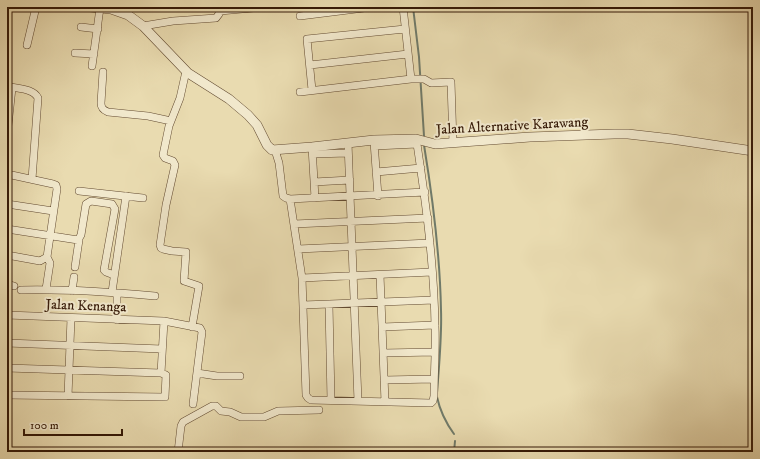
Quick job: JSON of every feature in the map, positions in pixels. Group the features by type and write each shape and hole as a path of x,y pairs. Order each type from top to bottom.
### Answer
{"street":[{"path":"26,45 36,7"},
{"path":"90,7 112,8 128,15 143,26 186,71 229,99 248,115 257,125 269,148 275,150 279,163 283,196 286,198 378,196 425,192"},
{"path":"143,26 179,20 216,18 220,9 265,7"},
{"path":"300,16 372,7"},
{"path":"403,7 408,54 418,79"},
{"path":"92,66 100,8"},
{"path":"81,27 98,29"},
{"path":"312,90 307,39 405,29"},
{"path":"75,53 94,54"},
{"path":"310,65 408,54"},
{"path":"186,71 180,98 171,121 163,155 165,158 173,161 175,165 167,198 160,245 161,248 167,251 186,252 184,281 200,286 192,327 200,328 202,332 193,404"},
{"path":"103,72 101,105 104,110 108,112 148,116 171,121"},
{"path":"300,92 418,79 431,83 451,82 453,143"},
{"path":"7,135 10,87 32,92 38,98 32,179"},
{"name":"Jalan Alternative Karawang","path":"275,150 312,151 348,143 374,143 402,139 416,139 432,144 530,137 628,134 753,151"},
{"path":"348,143 358,401"},
{"path":"290,199 302,278 307,396 311,400 432,403 434,401 435,352 434,300 428,218 417,144 374,143 378,196"},
{"path":"315,198 312,151 348,153"},
{"path":"376,172 420,168"},
{"path":"7,174 53,184 56,186 57,193 47,257 50,263 46,289"},
{"path":"314,182 350,180"},
{"path":"79,191 143,198"},
{"path":"117,320 114,275 126,196"},
{"path":"75,267 86,204 91,201 108,202 113,204 115,209 104,270 114,275"},
{"path":"7,204 54,212"},
{"path":"294,224 428,218"},
{"path":"7,229 50,237 79,240"},
{"path":"298,250 430,243"},
{"path":"7,254 40,261 47,257"},
{"path":"302,278 432,272"},
{"path":"380,275 385,402"},
{"path":"72,291 74,277"},
{"path":"14,287 114,292 155,296"},
{"path":"303,305 434,300"},
{"path":"329,305 331,400"},
{"name":"Jalan Kenanga","path":"7,315 164,322 192,327"},
{"path":"68,396 71,318"},
{"path":"161,372 164,322"},
{"path":"382,327 435,325"},
{"path":"7,343 162,349"},
{"path":"383,353 435,352"},
{"path":"7,368 68,371 161,372 166,375 165,397 7,394"},
{"path":"197,373 216,376 240,376"},
{"path":"384,380 434,379"},
{"path":"178,452 181,426 183,422 212,406 216,406 221,411 230,412 241,417 264,417 280,410 319,410"}],"waterway":[{"path":"413,7 419,57 424,136"},
{"path":"424,145 436,227 439,268 441,330 437,393"},
{"path":"437,397 448,426 454,434"},
{"path":"454,452 455,441"}]}
